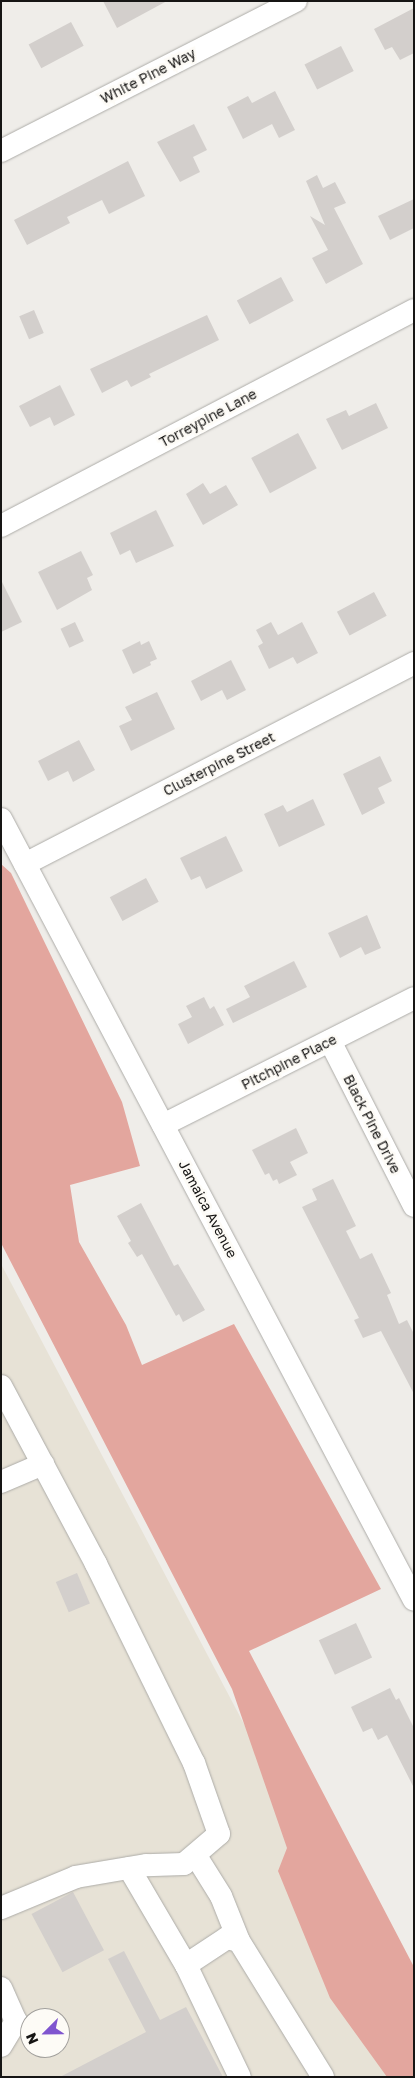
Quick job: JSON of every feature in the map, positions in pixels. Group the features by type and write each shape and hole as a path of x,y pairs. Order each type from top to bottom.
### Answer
{"street":[{"name":"White Pine Way","path":"1,151 296,1"},
{"name":"Torreypine Lane","path":"1,526 414,310"},
{"name":"Clusterpine Street","path":"25,864 414,663"},
{"name":"Jamaica Avenue","path":"1,819 414,1600"},
{"name":"Pitchpine Place","path":"163,1125 330,1041 392,1006 414,998"},
{"name":"Black Pine Drive","path":"330,1041 414,1206"},
{"path":"1,1386 43,1464 194,1763 219,1834 196,1856 184,1864 130,1868 76,1877 1,1908"},
{"path":"1,1482 43,1464"},
{"path":"196,1856 221,1896 239,1941 324,2077"},
{"path":"130,1868 186,1965 240,2077"},
{"path":"186,1965 227,1938 239,1941"},
{"path":"1,1988 16,2021 1,2046"}],"shaded area":[{"path":"1,864 11,873 122,1102 140,1166 70,1185 79,1242 126,1325 142,1365 234,1324 381,1589 249,1651 414,1967 414,2077 387,2077 330,1998 278,1871 287,1848 232,1689 1,1243"},
{"path":"1,1264 414,2046 414,2077 1,2077"}],"building":[{"path":"103,1 167,1 117,28"},
{"path":"414,8 414,53 400,60 392,47 385,50 374,29"},
{"path":"71,22 84,46 41,68 29,45"},
{"path":"341,46 354,71 317,90 304,65"},
{"path":"275,91 295,130 279,138 272,124 243,139 227,107 248,96 252,103"},
{"path":"194,124 207,150 193,157 200,172 180,182 157,142"},
{"path":"128,161 145,196 109,214 102,200 67,217 70,223 27,245 14,220"},
{"path":"317,175 323,188 335,182 346,203 334,208 363,264 326,284 312,258 328,250 310,216 325,225 306,181"},
{"path":"414,199 414,228 390,240 378,216"},
{"path":"281,277 294,301 250,324 237,300"},
{"path":"34,310 44,333 29,339 19,316"},
{"path":"207,315 219,340 149,374 151,377 131,387 127,380 102,393 90,369"},
{"path":"60,385 75,415 54,426 50,417 30,427 19,406"},
{"path":"376,403 388,428 342,450 326,419 346,410 349,416"},
{"path":"298,433 317,468 270,493 251,458"},
{"path":"203,483 210,494 226,485 238,505 203,525 186,494"},
{"path":"156,510 174,546 136,563 130,550 120,555 110,533"},
{"path":"81,551 93,575 87,578 92,590 57,610 38,572"},
{"path":"1,580 22,622 1,632"},
{"path":"374,592 387,616 350,636 337,612"},
{"path":"75,622 84,641 69,648 60,629"},
{"path":"271,622 278,635 302,622 318,653 297,664 293,657 269,669 258,646 263,643 256,630"},
{"path":"140,641 141,645 149,641 157,659 150,662 151,665 133,674 122,650"},
{"path":"231,660 246,690 227,700 222,690 201,701 191,681"},
{"path":"157,692 175,729 131,751 119,726 132,720 125,707"},
{"path":"79,740 95,770 73,782 68,771 48,781 38,761"},
{"path":"380,756 392,781 378,788 385,803 362,815 343,774"},
{"path":"313,799 325,825 279,847 264,814 283,805 287,812"},
{"path":"226,836 243,871 206,889 200,876 191,880 180,858"},
{"path":"146,878 159,902 122,921 110,897"},
{"path":"367,915 381,948 365,955 361,947 340,958 328,933"},
{"path":"294,961 307,987 233,1023 226,1009 250,997 244,986"},
{"path":"204,997 210,1009 214,1006 224,1025 188,1044 178,1024 192,1017 186,1006"},
{"path":"296,1128 308,1153 290,1162 297,1175 279,1184 277,1179 273,1181 269,1173 265,1175 252,1150"},
{"path":"333,1179 356,1226 346,1231 360,1259 372,1253 391,1293 387,1295 399,1324 407,1320 414,1334 414,1394 381,1331 363,1338 354,1320 359,1318 302,1207 317,1200 312,1189"},
{"path":"141,1203 174,1266 178,1264 205,1310 183,1322 179,1314 176,1316 142,1254 137,1257 128,1243 131,1241 117,1216"},
{"path":"77,1573 90,1603 69,1612 56,1582"},
{"path":"356,1623 372,1657 335,1675 319,1640"},
{"path":"390,1688 396,1700 399,1698 414,1728 414,1788 387,1735 378,1740 372,1728 363,1732 351,1707"},
{"path":"73,1892 104,1950 62,1972 32,1914"},
{"path":"124,1951 160,2020 186,2007 223,2077 60,2077 146,2032 108,1959"}]}
